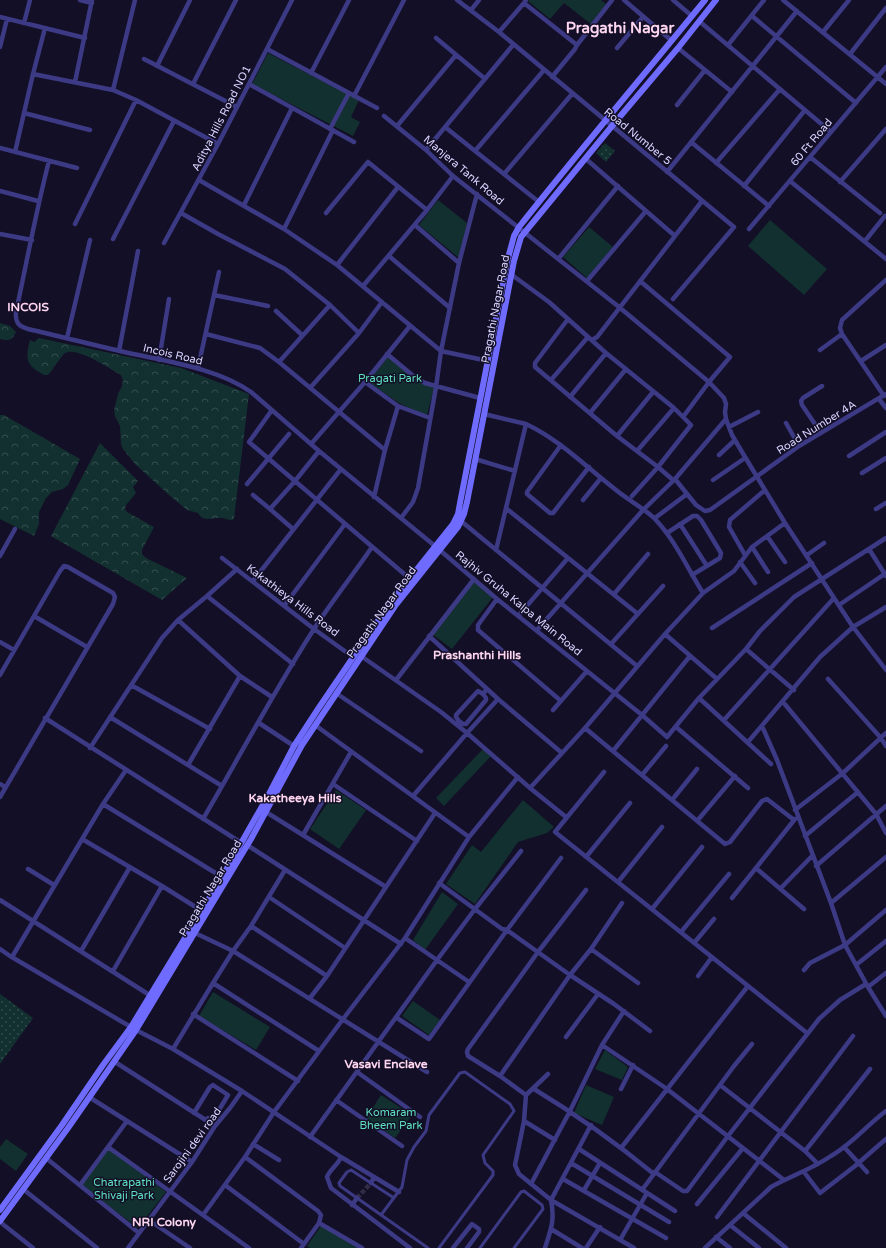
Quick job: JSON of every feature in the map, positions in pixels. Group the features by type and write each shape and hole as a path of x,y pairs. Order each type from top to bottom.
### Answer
{"main road":[{"name":"Pragathi Nagar Road","path":"0,1221 114,1062 195,933 266,812 302,745 395,606 453,524 458,514 507,262 514,236 519,227 605,120 705,0"},
{"name":"Pragathi Nagar Road","path":"0,1210 62,1125 103,1065 134,1029 151,996 222,877 240,842 269,794 294,746 353,657 409,578 437,548 452,536 461,521 466,508 519,243 525,232 716,0"}],"street":[{"path":"24,23 30,0"},
{"path":"75,82 92,2 80,0"},
{"path":"113,90 135,0"},
{"path":"157,66 190,0"},
{"path":"192,84 236,0"},
{"name":"Aditya Hills Road NO1","path":"164,243 218,144 292,0"},
{"path":"311,73 349,0"},
{"path":"354,96 404,0"},
{"name":"Road Number 5","path":"457,0 499,32 734,227 673,299"},
{"path":"471,10 479,0"},
{"path":"552,77 575,50 577,45 612,0"},
{"path":"624,0 672,41"},
{"path":"673,0 692,16"},
{"path":"728,45 764,0"},
{"path":"783,0 886,84"},
{"path":"499,32 525,1 577,45"},
{"path":"823,32 846,1"},
{"path":"850,54 886,8"},
{"path":"667,172 797,11"},
{"path":"752,16 856,103"},
{"path":"0,17 85,38"},
{"path":"617,48 643,17"},
{"path":"0,47 7,19"},
{"path":"699,21 831,132"},
{"path":"15,152 45,28"},
{"path":"436,38 484,78"},
{"path":"426,150 484,78 513,45"},
{"path":"678,48 732,92"},
{"path":"266,49 377,108"},
{"path":"397,126 456,55"},
{"path":"144,59 237,107"},
{"name":"60 Ft Road","path":"749,229 886,67"},
{"path":"475,151 544,70"},
{"path":"677,105 705,70"},
{"path":"33,74 113,90 136,100 218,144"},
{"path":"248,84 354,142"},
{"path":"716,163 780,89"},
{"path":"284,229 349,93"},
{"path":"504,174 572,94"},
{"path":"74,224 136,100"},
{"path":"244,205 292,108"},
{"path":"744,186 805,110"},
{"path":"24,113 90,130"},
{"name":"Manjera Tank Road","path":"384,116 426,150 453,176 478,194 619,307 709,382 724,398 726,404 726,419 745,458 822,580 886,670"},
{"path":"113,239 174,121"},
{"path":"445,127 539,202"},
{"path":"840,182 886,130"},
{"path":"691,142 768,206"},
{"path":"0,148 77,168"},
{"path":"586,158 675,236"},
{"path":"810,158 880,213"},
{"name":"Incois Road","path":"49,161 38,201 32,240 16,312 16,321 21,327 119,351 198,368 242,385 374,497 437,548"},
{"path":"326,213 368,162 427,210"},
{"path":"363,286 415,225 453,176"},
{"path":"199,180 284,229 337,265 441,351 488,361"},
{"path":"790,181 886,258"},
{"path":"559,258 618,186"},
{"path":"337,265 398,187"},
{"path":"0,191 38,201"},
{"path":"401,518 413,502 418,488 441,351 459,263 478,194"},
{"path":"551,380 590,338 597,337 702,201"},
{"path":"587,281 646,211"},
{"path":"181,213 285,269 330,305 359,332"},
{"path":"865,241 885,216"},
{"path":"415,225 459,263"},
{"path":"0,234 32,240"},
{"path":"67,338 90,240"},
{"path":"119,351 138,252"},
{"path":"389,256 450,308"},
{"path":"198,368 219,272"},
{"path":"512,275 549,302 606,353 674,408 691,425 658,467 632,496"},
{"path":"886,280 842,320 840,328 842,334 883,396 886,408"},
{"path":"640,281 730,357 709,382 683,418"},
{"path":"214,295 268,306"},
{"path":"159,360 168,299"},
{"path":"310,388 359,332 382,302"},
{"path":"278,362 330,305"},
{"path":"276,311 302,335"},
{"name":"Road Number 4A","path":"568,319 535,363 535,367 617,436 674,479 702,510 705,511 710,510 799,446 883,396"},
{"path":"311,444 365,382 410,326"},
{"path":"206,334 260,348 384,450"},
{"path":"820,350 842,334"},
{"path":"861,361 886,345"},
{"path":"570,397 606,353"},
{"path":"387,354 417,379 436,387 480,398"},
{"path":"590,413 626,369"},
{"path":"365,382 398,406 430,418"},
{"path":"821,433 801,401 822,386"},
{"path":"617,436 654,392"},
{"path":"374,497 384,450 398,406"},
{"path":"637,451 674,408"},
{"path":"272,410 249,442 409,578"},
{"path":"729,427 758,412"},
{"path":"484,414 526,424 542,432 561,445 601,478 654,518 667,533 703,593"},
{"path":"537,630 643,510 674,479 726,419"},
{"path":"786,423 799,446"},
{"path":"496,550 507,509 526,424"},
{"path":"849,456 886,432"},
{"path":"247,484 289,434"},
{"path":"719,455 735,440"},
{"path":"561,445 527,492 527,494 550,513 553,513 589,467"},
{"path":"270,509 319,451"},
{"path":"713,480 745,458"},
{"path":"862,473 886,458"},
{"path":"475,459 515,471"},
{"path":"253,581 341,469"},
{"path":"583,500 601,478"},
{"path":"745,556 729,526 729,523 730,520 765,490"},
{"path":"654,518 687,494"},
{"path":"253,495 293,529"},
{"path":"876,509 886,503"},
{"path":"507,509 638,614"},
{"path":"667,533 693,516 697,516 721,553 720,558 692,575"},
{"path":"461,521 637,666"},
{"path":"530,788 585,728 637,666 703,593 734,571 752,547 786,523"},
{"path":"284,606 345,524"},
{"path":"680,524 707,566"},
{"path":"0,556 15,530"},
{"path":"767,536 785,562"},
{"path":"748,788 676,727 699,698 746,649 760,631 794,597 886,538"},
{"path":"807,555 824,543"},
{"path":"203,819 259,723 272,697 314,629 372,547"},
{"path":"752,547 768,572"},
{"name":"Rajhiv Gruha Kalpa Main Road","path":"437,548 497,599 519,615 667,737 676,727"},
{"path":"839,604 886,574 869,549"},
{"path":"614,594 648,554"},
{"name":"Kakathieya Hills Road","path":"222,558 353,657"},
{"path":"519,615 568,558"},
{"path":"740,562 755,583"},
{"path":"712,628 812,563"},
{"path":"0,675 60,570 64,566 113,593 114,600 0,797"},
{"path":"90,748 162,638 178,620 236,569"},
{"path":"396,680 474,579"},
{"path":"611,644 663,586"},
{"path":"207,596 293,664"},
{"path":"724,720 834,598"},
{"path":"497,599 478,625 478,630 561,701"},
{"path":"748,742 820,658 854,627 886,607"},
{"path":"34,616 87,647"},
{"path":"178,620 240,676 272,697"},
{"path":"665,634 717,679"},
{"path":"429,636 498,699 562,753"},
{"path":"0,642 14,650"},
{"path":"746,649 794,690"},
{"path":"361,656 457,722 467,733 530,788 566,817"},
{"path":"613,751 690,656"},
{"path":"553,710 587,671"},
{"path":"188,765 240,676"},
{"path":"828,679 881,738 886,746"},
{"path":"131,685 210,729"},
{"path":"484,694 487,689"},
{"path":"478,691 484,694 486,700 466,724 457,722 456,715 471,698 478,691"},
{"path":"336,693 421,751"},
{"path":"699,698 771,764"},
{"path":"413,796 498,699"},
{"path":"783,702 876,814 886,833"},
{"path":"110,717 222,786"},
{"path":"45,718 240,842"},
{"path":"259,723 294,746"},
{"path":"315,725 469,837"},
{"path":"762,726 777,760 795,810 796,818 813,855 845,945 867,986 886,1016"},
{"path":"585,728 725,844 730,842 767,798 796,818"},
{"path":"795,810 843,773 886,733"},
{"path":"642,775 666,746"},
{"path":"303,835 351,752"},
{"path":"672,800 697,769"},
{"path":"12,957 103,804 126,770"},
{"path":"604,772 555,832 807,1033"},
{"path":"697,821 734,776"},
{"path":"203,1215 254,1144 274,1112 401,944 469,837 518,777"},
{"path":"0,784 5,787"},
{"path":"333,784 417,841"},
{"path":"805,836 858,792"},
{"path":"586,857 630,803"},
{"path":"103,804 222,877"},
{"path":"816,866 886,806"},
{"path":"266,812 386,887"},
{"path":"310,998 435,813"},
{"path":"732,898 757,869 796,818"},
{"path":"618,882 662,828"},
{"path":"82,839 202,911"},
{"path":"247,845 401,944"},
{"path":"652,909 702,847"},
{"path":"310,1136 397,1018 437,960 521,851"},
{"path":"780,889 813,855"},
{"path":"831,903 886,857"},
{"path":"397,1018 429,1039 469,982 561,858"},
{"path":"81,951 130,867"},
{"path":"28,869 54,885"},
{"path":"757,869 804,909"},
{"path":"173,1049 233,950 251,926 285,870"},
{"path":"681,932 729,874"},
{"path":"439,883 502,929 507,930 624,1011 650,1031"},
{"path":"113,971 162,886"},
{"path":"526,1095 500,1076 468,1056 467,1052 538,952 586,890"},
{"path":"269,898 345,948"},
{"path":"0,900 151,996"},
{"path":"500,1076 622,903"},
{"path":"804,970 810,963 845,945 886,910"},
{"path":"694,943 714,919"},
{"path":"251,926 326,976"},
{"path":"195,933 233,950 427,1072"},
{"path":"405,938 469,982"},
{"path":"856,965 886,941"},
{"path":"0,949 134,1029 173,1049 242,1091 341,1157 399,1192"},
{"path":"591,949 638,983"},
{"path":"698,976 712,957"},
{"path":"534,1089 591,1125 655,1173 683,1191 687,1191 819,1019 840,1000 886,974"},
{"path":"213,983 319,1051"},
{"path":"621,1148 748,986"},
{"path":"566,1037 598,994"},
{"path":"531,1184 570,1111 602,1045 624,1011"},
{"path":"193,1014 298,1081"},
{"path":"717,1217 853,1036"},
{"path":"620,1240 633,1218 644,1192 655,1173 752,1044"},
{"path":"602,1045 667,1089 784,1180"},
{"path":"114,1062 194,1111 215,1123 228,1095 213,1085 210,1087 194,1111"},
{"path":"620,1089 633,1066"},
{"path":"805,1151 870,1069"},
{"path":"357,1072 420,1117"},
{"path":"381,1215 399,1192 403,1184 407,1160 414,1147 426,1131 429,1115 462,1072 465,1072 513,1107 514,1111 483,1155 485,1163 493,1171 493,1175 439,1248"},
{"path":"548,1074 526,1095 524,1122 515,1165 519,1174 551,1200 634,1248"},
{"path":"720,1085 805,1151 818,1164"},
{"name":"Sarojini devi road","path":"128,1248 192,1162 215,1123 230,1108 242,1091"},
{"path":"89,1097 192,1162"},
{"path":"336,1100 402,1146"},
{"path":"705,1248 770,1187 804,1172 832,1156 886,1111"},
{"path":"80,1185 127,1121"},
{"path":"524,1122 555,1140"},
{"path":"544,1248 551,1230 554,1214 551,1200 591,1125"},
{"path":"804,1172 820,1193 886,1139"},
{"path":"254,1144 279,1160"},
{"path":"108,1147 249,1248"},
{"path":"844,1147 867,1172"},
{"path":"697,1204 743,1148"},
{"path":"579,1149 675,1211"},
{"path":"225,1185 303,1246 320,1223 321,1215 318,1211 245,1157"},
{"path":"341,1157 339,1162 328,1174 327,1179 331,1188 410,1248"},
{"path":"46,1158 139,1233"},
{"path":"572,1163 669,1222"},
{"path":"584,1190 600,1163"},
{"path":"394,1198 351,1170 347,1172 339,1184 428,1248"},
{"path":"371,1183 374,1177"},
{"path":"563,1179 666,1238"},
{"path":"23,1189 97,1248"},
{"path":"480,1248 521,1192 524,1191 542,1205 543,1209 514,1248"},
{"path":"352,1205 357,1198"},
{"path":"743,1213 786,1248"},
{"path":"149,1220 182,1246 190,1248"},
{"path":"0,1221 30,1247"},
{"path":"320,1223 362,1248"},
{"path":"453,1248 472,1224 479,1229 479,1232 467,1248"},
{"path":"730,1225 759,1248"},
{"path":"586,1248 600,1227"},
{"path":"551,1230 582,1248"},
{"path":"716,1237 730,1248"}],"green space":[{"path":"601,0 606,4 591,24 564,3 550,19 528,1"},
{"path":"268,53 359,100 351,117 360,122 353,136 252,84"},
{"path":"605,143 615,151 606,162 596,153"},
{"path":"438,200 467,223 459,258 419,225"},
{"path":"770,220 827,269 804,295 748,246"},
{"path":"589,227 613,247 587,278 563,257"},
{"path":"0,323 10,326 16,332 11,339 0,339"},
{"path":"39,338 181,368 249,394 234,519 204,519 198,513 187,510 135,464 123,449 121,444 120,426 114,410 118,394 122,386 123,380 121,375 85,355 70,352 64,354 48,375 44,375 30,365 27,357 30,340 34,342"},
{"name":"Pragati Park","path":"388,357 434,388 427,415 399,403 368,382"},
{"path":"0,415 4,415 80,459 68,485 63,489 52,492 46,498 39,512 39,524 34,536 0,519"},
{"path":"100,443 138,481 133,487 136,493 126,505 125,509 127,512 154,527 142,550 142,554 146,558 187,578 162,600 51,536"},
{"path":"474,581 493,597 452,649 432,634"},
{"path":"483,749 491,756 444,806 436,798"},
{"path":"336,790 366,810 339,849 310,829"},
{"path":"523,800 554,827 547,833 518,842 475,904 446,884 472,845 481,852"},
{"path":"442,892 458,904 425,950 413,940"},
{"path":"213,992 270,1027 256,1050 199,1016"},
{"path":"0,994 33,1018 0,1064"},
{"path":"413,1001 440,1020 429,1035 402,1016"},
{"path":"605,1050 628,1067 622,1080 595,1069"},
{"path":"586,1085 614,1097 602,1125 574,1113"},
{"name":"Komaram Bheem Park","path":"381,1095 412,1115 395,1138 366,1118"},
{"path":"6,1139 28,1154 16,1171 0,1159 0,1147"},
{"name":"Chatrapathi Shivaji Park","path":"109,1149 166,1192 138,1228 81,1185"},
{"path":"321,1226 358,1248 310,1248 307,1246"}],"tunnel":[{"path":"357,1198 371,1183"}],"district":[{"name":"Pragathi Nagar","path":"620,28"},
{"name":"INCOIS","path":"28,307"},
{"name":"Prashanthi Hills","path":"477,655"},
{"name":"Kakatheeya Hills","path":"295,798"},
{"name":"Vasavi Enclave","path":"386,1064"},
{"name":"NRI Colony","path":"164,1222"}]}
